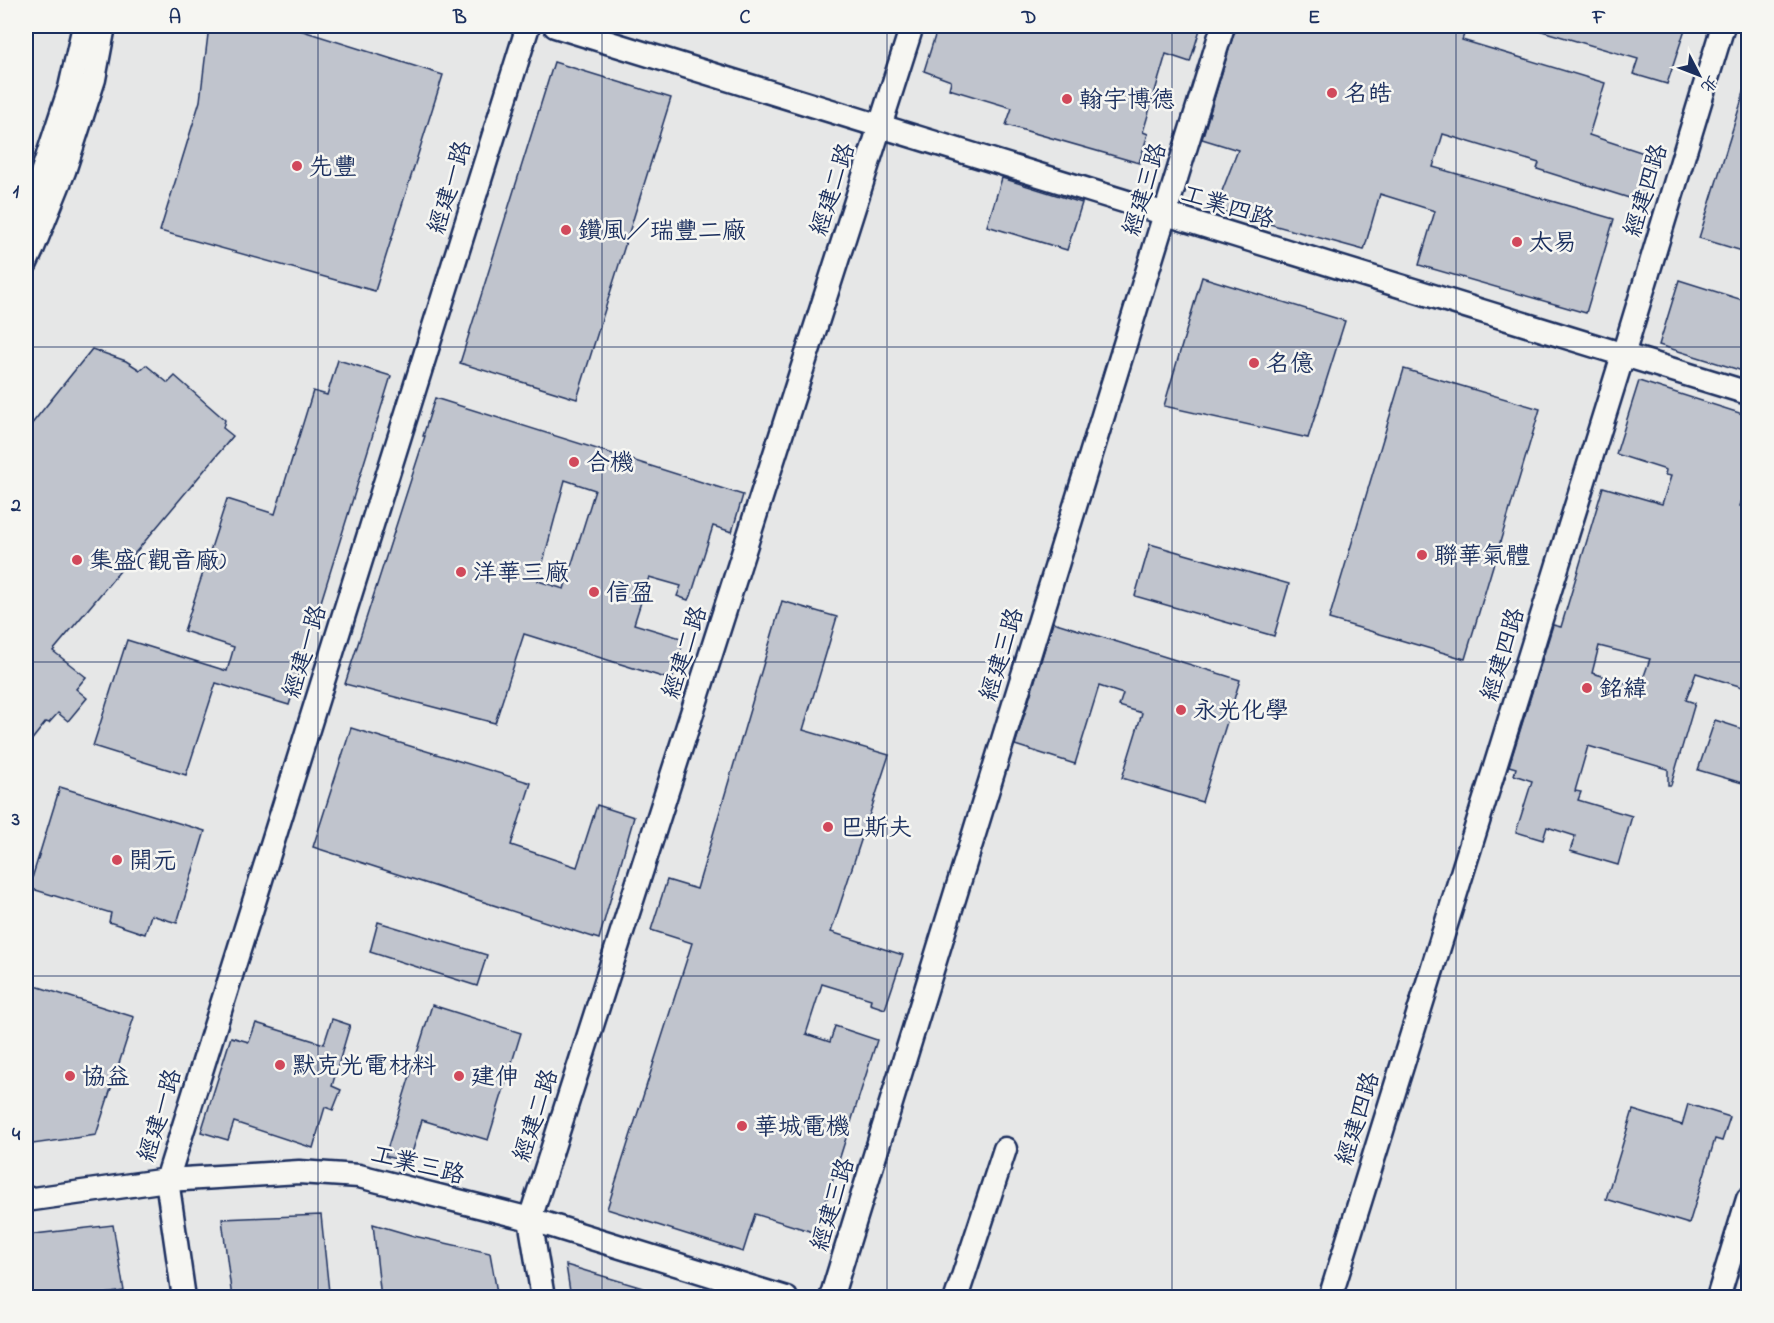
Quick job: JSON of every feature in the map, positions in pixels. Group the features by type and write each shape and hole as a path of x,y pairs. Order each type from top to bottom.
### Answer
{"street":[{"path":"26,222 70,88 84,26"},
{"path":"26,263 64,171 94,79 104,26"},
{"name":"經建一路","path":"184,1298 167,1180 528,26"},
{"name":"工業四路","path":"555,26 1749,393"},
{"name":"經建二路","path":"543,1298 530,1220 912,26"},
{"name":"經建三路","path":"831,1298 1223,26"},
{"name":"經建四路","path":"1330,1298 1723,26"},
{"path":"956,1298 1005,1149"},
{"name":"工業三路","path":"26,1200 167,1180 299,1172 359,1176 530,1220 786,1298"},
{"path":"1718,1298 1749,1199"}],"shaded area":[{"path":"26,26 1748,26 1748,1297 26,1297"}],"building":[{"name":"先豐","path":"209,26 287,26 443,75 375,291 160,231 200,101"},
{"name":"翰宇博德","path":"938,26 1201,26 1190,62 1166,54 1143,132 1148,134 1139,163 1006,125 1012,108 949,89 951,81 924,71"},
{"path":"1236,26 1467,26 1462,40 1605,83 1589,135 1656,157 1642,202 1537,169 1539,163 1443,134 1433,167 1614,219 1586,313 1419,265 1435,211 1380,194 1364,250 1215,209 1238,150 1202,139"},
{"path":"1536,26 1686,26 1667,84 1633,74 1638,59 1535,29"},
{"name":"鑽風／瑞豐二廠","path":"554,62 671,98 577,399 460,363"},
{"path":"1746,86 1749,86 1749,253 1699,238"},
{"path":"1002,178 1082,203 1067,250 987,226"},
{"name":"名億","path":"1202,277 1345,321 1308,438 1164,406"},
{"path":"1679,280 1749,302 1749,373 1659,345"},
{"name":"集盛(觀音廠)","path":"92,349 126,361 140,370 146,365 168,383 175,376 225,420 223,428 233,436 53,651 86,677 76,689 87,698 68,721 58,713 49,723 46,722 26,747 26,431"},
{"path":"338,360 391,376 289,705 216,683 186,775 93,746 127,640 227,671 234,647 184,631 227,499 275,514 313,391 327,395"},
{"name":"聯華氣體","path":"1404,369 1540,409 1465,659 1329,619"},
{"path":"1639,381 1749,416 1749,478 1740,506 1749,509 1749,689 1696,673 1686,700 1695,703 1671,785 1668,785 1668,769 1588,746 1575,791 1581,792 1578,800 1632,816 1618,865 1570,851 1575,836 1547,827 1543,840 1516,832 1532,781 1514,775 1516,768 1509,766 1553,625 1561,627 1603,487 1662,504 1671,476 1665,475 1666,470 1616,454","holes":["1599,646 1650,659 1640,687 1592,673"]},
{"path":"435,398 743,495 732,532 713,526 688,600 677,596 681,586 649,577 634,624 684,639 672,680 524,634 495,723 345,684 425,436 423,436","holes":["565,480 595,490 564,589 538,581"]},
{"path":"1150,544 1289,584 1274,636 1135,596"},
{"name":"華城電機","path":"782,601 837,617 803,730 889,755 831,932 903,955 885,1009 870,1004 871,999 822,984 806,1034 830,1042 835,1026 877,1040 816,1233 755,1214 743,1252 607,1209 692,943 651,930 667,880 697,889"},
{"name":"永光化學","path":"1053,622 1240,680 1202,802 1122,778 1142,713 1119,706 1123,694 1099,686 1075,764 1015,745"},
{"path":"1715,720 1749,731 1749,785 1698,770"},
{"path":"351,728 531,783 511,845 577,867 597,805 634,817 599,939 313,847"},
{"name":"開元","path":"60,787 205,831 177,923 151,915 145,934 109,922 111,913 29,888"},
{"path":"378,922 487,955 477,986 370,952"},
{"name":"協益","path":"26,983 134,1017 96,1135 26,1145"},
{"name":"建伸","path":"432,1005 521,1033 488,1140 422,1120 409,1163 385,1156"},
{"name":"默克光電材料","path":"332,1019 350,1025 332,1086 341,1090 333,1110 325,1107 313,1148 234,1122 228,1140 201,1132 231,1037 249,1042 256,1023 324,1044"},
{"path":"1688,1104 1730,1117 1722,1141 1715,1139 1689,1224 1606,1199 1633,1110 1682,1125"},
{"path":"321,1215 329,1292 290,1298 232,1298 222,1219"},
{"path":"373,1224 490,1253 498,1298 381,1298"},
{"path":"113,1225 124,1291 78,1298 26,1298 26,1235"},
{"path":"566,1265 663,1294 663,1298 571,1298"}],"place":[{"name":"名皓","path":"1332,93"},
{"name":"翰宇博德","path":"1067,99"},
{"name":"先豐","path":"297,166"},
{"name":"鑽風／瑞豐二廠","path":"566,230"},
{"name":"太易","path":"1517,242"},
{"name":"名億","path":"1254,363"},
{"name":"合機","path":"574,462"},
{"name":"聯華氣體","path":"1422,555"},
{"name":"集盛(觀音廠)","path":"77,560"},
{"name":"洋華三廠","path":"461,572"},
{"name":"信盈","path":"594,592"},
{"name":"銘緯","path":"1587,688"},
{"name":"永光化學","path":"1181,710"},
{"name":"巴斯夫","path":"828,827"},
{"name":"開元","path":"117,860"},
{"name":"默克光電材料","path":"280,1065"},
{"name":"協益","path":"70,1076"},
{"name":"建伸","path":"459,1076"},
{"name":"華城電機","path":"742,1126"}]}
